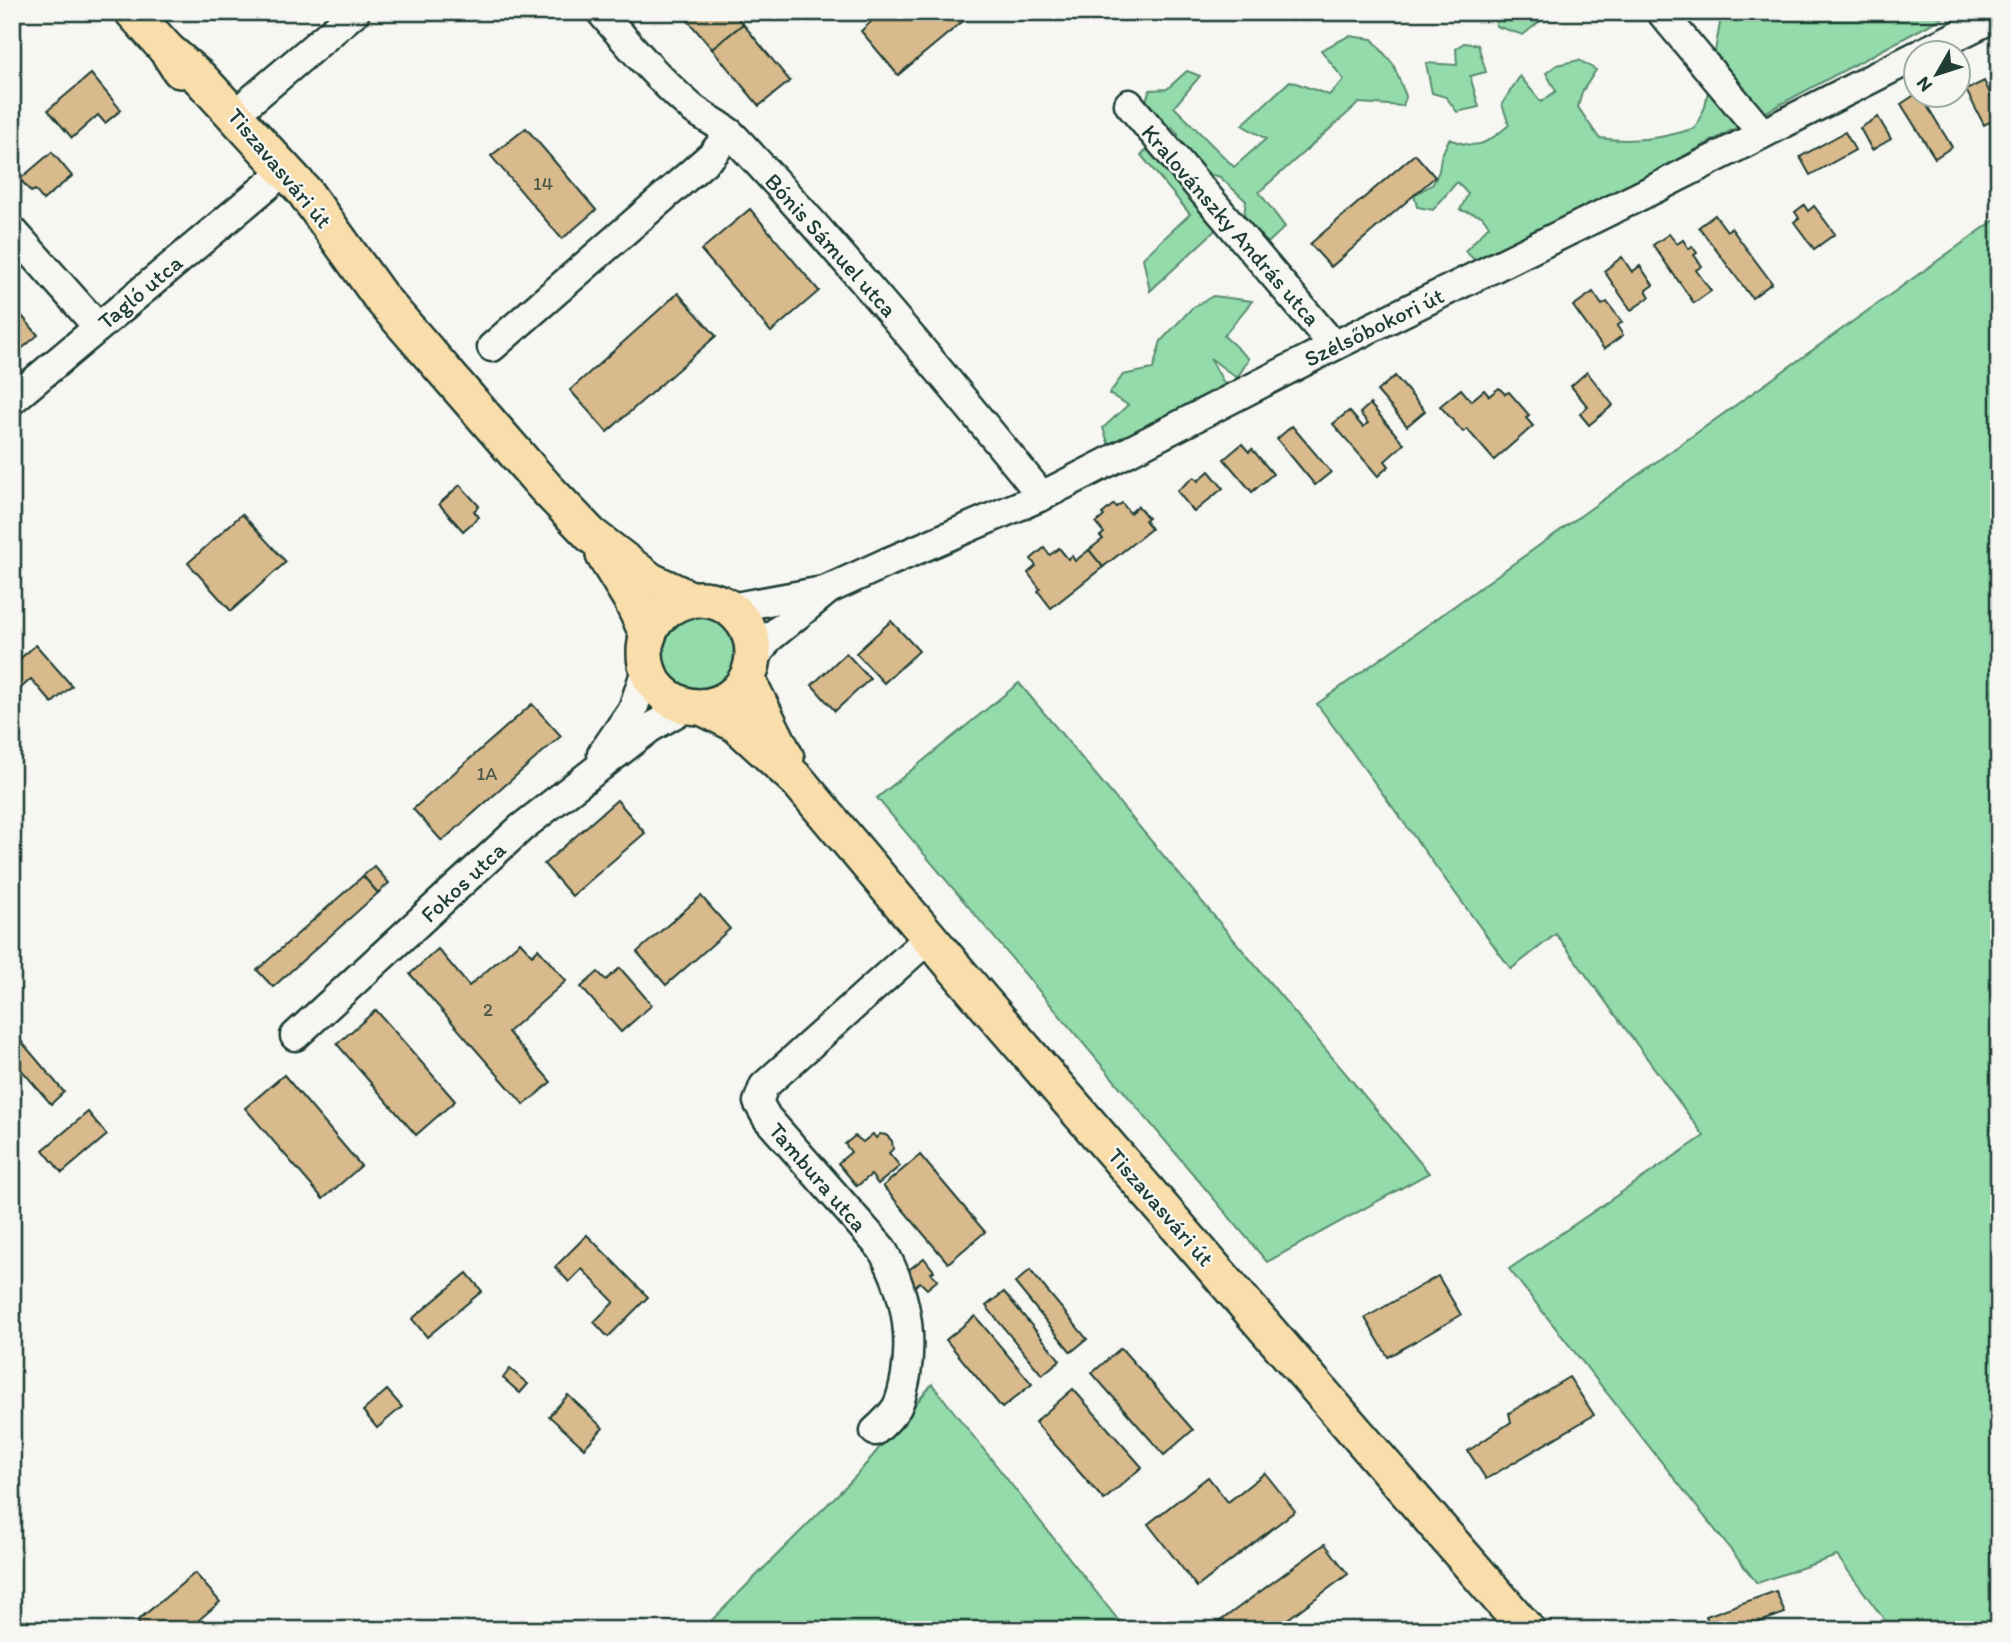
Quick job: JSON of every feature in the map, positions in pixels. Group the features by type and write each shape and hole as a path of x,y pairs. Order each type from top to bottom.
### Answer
{"main road":[{"name":"Tiszavasvári út","path":"134,12 167,50 200,78 235,114 304,191 381,298 488,424 591,535"},
{"name":"Tiszavasvári út","path":"167,50 190,87 269,184 336,256 381,298"},
{"path":"591,535 651,581 690,599"},
{"path":"591,535 631,599 653,681 662,693 674,701 736,724 798,781"},
{"path":"647,651 660,615 678,602 690,599 710,600 730,608 746,626 754,649 750,670 733,696 713,706 695,707"},
{"path":"750,670 763,715 798,781"},
{"name":"Tiszavasvári út","path":"798,781 929,938 1527,1630"}],"street":[{"path":"235,114 355,12"},
{"name":"Bónis Sámuel utca","path":"601,12 652,71 694,110 730,133 886,305 1042,496"},
{"path":"1661,12 1762,133"},
{"path":"1952,38 1999,15"},
{"name":"Szélsőbokori út","path":"829,589 1042,496 1334,346 1644,194 1902,63"},
{"name":"Kralovánszky András utca","path":"1129,104 1334,346"},
{"path":"492,347 712,155 730,133"},
{"name":"Tagló utca","path":"12,400 269,184"},
{"path":"12,230 98,327"},
{"path":"730,608 829,589"},
{"path":"750,670 775,631 829,589"},
{"path":"586,776 634,709 647,651"},
{"name":"Fokos utca","path":"295,1036 521,828 586,776 673,713 695,707"},
{"name":"Tambura utca","path":"875,1431 897,1406 907,1365 907,1323 894,1271 882,1249 767,1118 758,1102 764,1086 929,938"}],"green space":[{"path":"1495,12 1545,12 1545,17 1523,35 1496,26"},
{"path":"1722,12 1953,12 1480,265 1465,251 1489,226 1482,216 1460,210 1468,194 1457,182 1433,210 1417,207 1414,195 1433,184 1449,139 1468,145 1481,144 1509,125 1502,104 1520,76 1541,102 1556,91 1546,73 1557,65 1579,60 1596,70 1582,92 1578,107 1599,138 1648,139 1695,128 1705,107"},
{"path":"1349,36 1372,39 1393,64 1406,96 1403,106 1359,103 1259,192 1285,227 1269,242 1241,237 1246,201 1220,177 1191,170 1178,155 1178,134 1172,127 1151,131 1139,117 1150,90 1167,89 1187,71 1200,76 1174,107 1234,167 1266,139 1242,125 1290,81 1329,95 1344,80 1321,50"},
{"path":"1464,43 1478,45 1486,72 1470,76 1479,107 1457,112 1446,97 1432,93 1426,63 1457,65 1456,48"},
{"path":"1153,144 1222,224 1150,291 1143,258 1190,214 1141,155"},
{"path":"1999,217 1999,1630 1892,1630 1837,1556 1757,1583 1509,1269 1704,1136 1556,934 1511,969 1317,704"},
{"path":"1213,296 1252,301 1224,336 1249,359 1237,378 1210,358 1229,392 1111,451 1103,428 1128,405 1109,394 1123,375 1153,369 1161,341 1192,308"},
{"path":"699,610 716,613 730,622 739,636 742,653 739,670 730,684 716,693 699,696 682,693 668,684 659,670 656,653 659,636 668,622 682,613"},
{"path":"1019,683 1429,1173 1267,1262 877,798"},
{"path":"932,1384 1126,1630 702,1630 856,1476"}],"building":[{"path":"689,12 733,12 743,24 712,49 684,16"},
{"path":"865,12 974,12 898,75 861,31 872,21"},
{"path":"743,24 790,81 759,106 712,49"},
{"path":"91,74 121,110 105,123 98,115 72,138 48,110"},
{"path":"1984,81 1999,117 1984,125 1972,102 1972,87"},
{"path":"1904,108 1928,108 1952,147 1935,158"},
{"path":"1878,117 1891,139 1872,150 1860,128"},
{"path":"526,128 596,210 562,239 491,156"},
{"path":"1845,132 1855,150 1810,175 1800,157"},
{"path":"52,152 72,176 43,200 35,190 31,192 20,179"},
{"path":"1415,154 1435,177 1331,267 1310,244"},
{"path":"1804,205 1808,211 1814,206 1835,234 1814,249 1794,222 1799,218 1795,212"},
{"path":"750,209 819,291 771,332 701,250"},
{"path":"1715,215 1727,231 1731,228 1772,283 1752,298 1699,227"},
{"path":"1669,234 1677,244 1683,240 1689,249 1692,246 1697,253 1694,255 1702,266 1696,270 1711,291 1694,303 1653,245"},
{"path":"12,242 30,260 12,276"},
{"path":"1622,257 1632,272 1640,266 1653,285 1646,290 1650,297 1631,310 1604,271"},
{"path":"1593,292 1602,305 1607,302 1622,322 1617,326 1623,335 1604,349 1573,306"},
{"path":"678,293 716,336 607,432 570,390"},
{"path":"17,310 38,335 12,357 12,314"},
{"path":"1587,372 1613,405 1589,425 1580,414 1588,407 1571,386"},
{"path":"1395,376 1425,411 1407,426 1377,391"},
{"path":"1499,388 1505,394 1509,392 1529,415 1526,418 1533,426 1494,460 1467,429 1463,432 1440,406 1461,389 1471,401 1484,390 1489,396"},
{"path":"1370,404 1404,444 1385,461 1389,466 1378,476 1333,424 1349,411 1363,427 1368,423 1360,413"},
{"path":"1292,426 1331,472 1315,485 1277,439"},
{"path":"1242,444 1249,452 1252,449 1273,474 1252,492 1224,459"},
{"path":"1209,471 1223,488 1194,512 1177,491 1194,477 1198,481"},
{"path":"460,485 479,506 474,511 479,517 463,531 439,504"},
{"path":"1122,503 1130,513 1138,506 1148,518 1145,520 1151,529 1103,567 1089,550 1103,539 1100,536 1104,533 1096,523 1114,504 1116,507"},
{"path":"242,514 286,562 231,611 188,563"},
{"path":"1044,548 1050,555 1059,548 1068,559 1072,556 1075,561 1089,550 1103,567 1051,608 1028,573 1036,566 1031,559"},
{"path":"891,621 919,651 884,683 856,653"},
{"path":"36,645 72,686 52,703 31,679 12,696 12,657 16,662"},
{"path":"846,653 870,679 835,711 812,685"},
{"path":"532,704 561,736 442,841 413,809"},
{"path":"617,800 645,833 572,896 544,864"},
{"path":"374,866 389,883 378,893 363,876"},
{"path":"363,876 378,893 273,987 257,970"},
{"path":"701,896 730,929 666,985 637,952"},
{"path":"520,942 532,955 538,949 566,981 508,1032 551,1082 524,1105 410,974 438,949 469,986"},
{"path":"620,968 652,1005 621,1032 581,987 598,972 606,980"},
{"path":"376,1010 455,1101 416,1135 337,1044"},
{"path":"15,1034 64,1092 51,1104 12,1059 12,1036"},
{"path":"284,1075 361,1166 323,1199 245,1108"},
{"path":"88,1112 107,1135 62,1173 43,1150"},
{"path":"873,1134 876,1138 880,1134 886,1135 892,1141 893,1149 889,1153 900,1166 878,1184 871,1175 857,1186 838,1163 851,1152 845,1144 855,1136 863,1142"},
{"path":"920,1155 985,1232 948,1263 883,1186"},
{"path":"587,1235 648,1297 608,1337 594,1322 614,1302 582,1269 569,1282 555,1267"},
{"path":"924,1258 934,1271 931,1273 938,1280 927,1289 920,1282 915,1286 905,1273"},
{"path":"1030,1270 1087,1339 1071,1352 1015,1283"},
{"path":"467,1273 482,1291 427,1337 412,1319"},
{"path":"1438,1276 1461,1315 1388,1357 1365,1318"},
{"path":"1004,1292 1060,1360 1042,1375 986,1306"},
{"path":"975,1316 1032,1384 1002,1408 946,1340"},
{"path":"1121,1348 1193,1430 1164,1455 1092,1373"},
{"path":"510,1369 528,1384 520,1393 503,1378"},
{"path":"1569,1377 1594,1415 1486,1479 1468,1451 1511,1422 1509,1413"},
{"path":"1073,1389 1142,1467 1104,1500 1035,1422"},
{"path":"387,1390 402,1407 377,1428 363,1411"},
{"path":"568,1395 603,1428 584,1448 549,1416"},
{"path":"1265,1473 1295,1511 1197,1587 1148,1524 1208,1477 1228,1502"},
{"path":"1325,1544 1348,1574 1273,1630 1208,1630"},
{"path":"195,1573 220,1602 187,1630 144,1630 137,1621"},
{"path":"1776,1591 1785,1613 1738,1630 1711,1630 1706,1616"}]}
